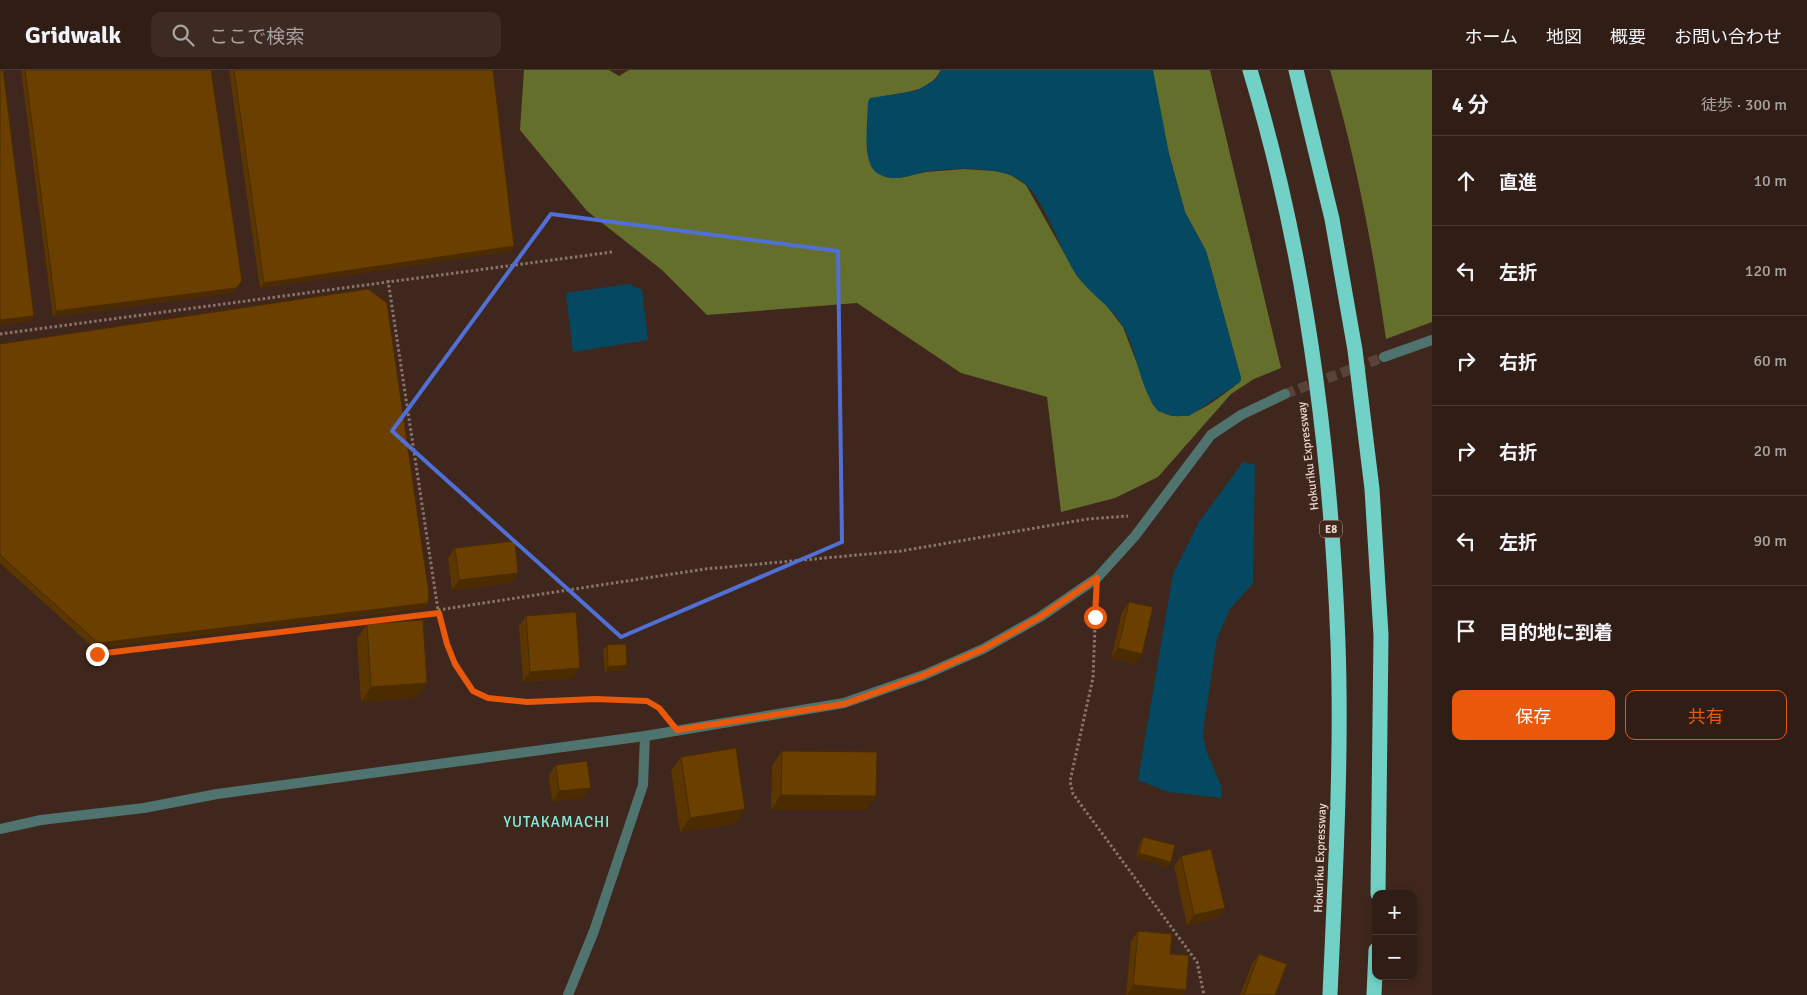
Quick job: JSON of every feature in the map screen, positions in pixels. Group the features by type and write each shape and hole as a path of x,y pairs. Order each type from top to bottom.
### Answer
{"highway":[{"name":"Hokuriku Expressway","path":"1250,70 1290,230 1312,360 1330,507 1338,644 1338,775 1330,995"},
{"path":"1296,70 1332,219 1356,350 1372,489 1382,635 1378,890"},
{"path":"1374,995 1375,980"}],"street":[{"path":"1384,357 1432,340"},
{"path":"0,829 41,820 144,808 217,794 645,736 844,704 924,675 983,649 1032,622 1097,578 1149,517 1211,435 1240,415 1285,394"},
{"path":"568,995 594,930 643,785 645,736"}],"path":[{"path":"0,334 388,280 612,252"},
{"path":"388,280 438,611 447,644 455,664 473,691 488,698 527,702 595,699 647,701 659,708 677,730"},
{"path":"97,654 438,611 704,569 901,551 1088,519 1149,517"},
{"path":"1097,578 1093,678 1070,781 1073,794 1197,962 1204,995"}],"highlighted area":[{"path":"551,214 838,251 842,542 621,637 392,431"}],"green space":[{"path":"524,70 609,70 619,76 629,70 941,70 935,79 918,89 877,98 868,102 867,152 872,167 888,177 899,178 926,172 964,169 995,171 1009,174 1026,185 1077,276 1103,301 1123,327 1152,403 1162,412 1173,416 1185,415 1208,405 1240,382 1241,378 1206,251 1185,212 1169,154 1152,76 1153,70 1210,70 1281,368 1254,379 1231,394 1158,477 1115,498 1061,512 1047,397 961,373 857,303 707,315 662,270 587,211 520,130"},
{"path":"1330,70 1432,70 1432,322 1386,339 1363,204"}],"water":[{"path":"941,70 1153,70 1169,154 1185,212 1206,251 1241,378 1240,382 1189,416 1173,416 1158,411 1147,392 1124,328 1113,313 1087,288 1076,274 1037,199 1020,180 999,172 973,169 946,169 893,178 882,176 875,172 871,166 867,151 868,102 870,98 916,91 936,79"},
{"path":"629,284 642,290 648,340 573,352 566,293"},
{"path":"1243,462 1255,465 1253,583 1230,609 1217,638 1203,734 1206,750 1222,788 1221,798 1168,792 1138,780 1173,574 1199,522"}],"building":[{"path":"0,70 3,70 34,316 0,320"},
{"path":"25,70 211,70 242,281 236,288 56,311"},
{"path":"234,70 493,70 514,246 264,283"},
{"path":"368,289 387,303 429,594 428,603 98,643 0,555 0,344"},
{"path":"515,541 518,573 459,580 455,548"},
{"path":"1129,602 1153,607 1142,654 1118,648"},
{"path":"576,612 580,668 530,672 526,616"},
{"path":"423,620 427,683 371,687 367,624"},
{"path":"626,644 627,665 608,667 607,645"},
{"path":"736,748 745,809 690,818 681,757"},
{"path":"782,751 877,752 876,796 781,795"},
{"path":"587,761 591,788 559,791 556,765"},
{"path":"1143,837 1175,845 1171,862 1139,853"},
{"path":"1211,849 1225,908 1194,915 1181,856"},
{"path":"1138,931 1172,934 1170,954 1189,955 1186,990 1133,985"},
{"path":"1259,954 1287,964 1275,995 1244,995"}],"tunnel":[{"path":"1285,394 1384,357"}],"district":[{"name":"YUTAKAMACHI","path":"557,822"}],"route":[{"path":"97,654 439,613 447,644 455,664 463,679 473,691 488,698 527,702 595,699 647,701 659,708 677,730 844,704 924,675 983,649 1040,617 1097,578 1095,617"}]}
